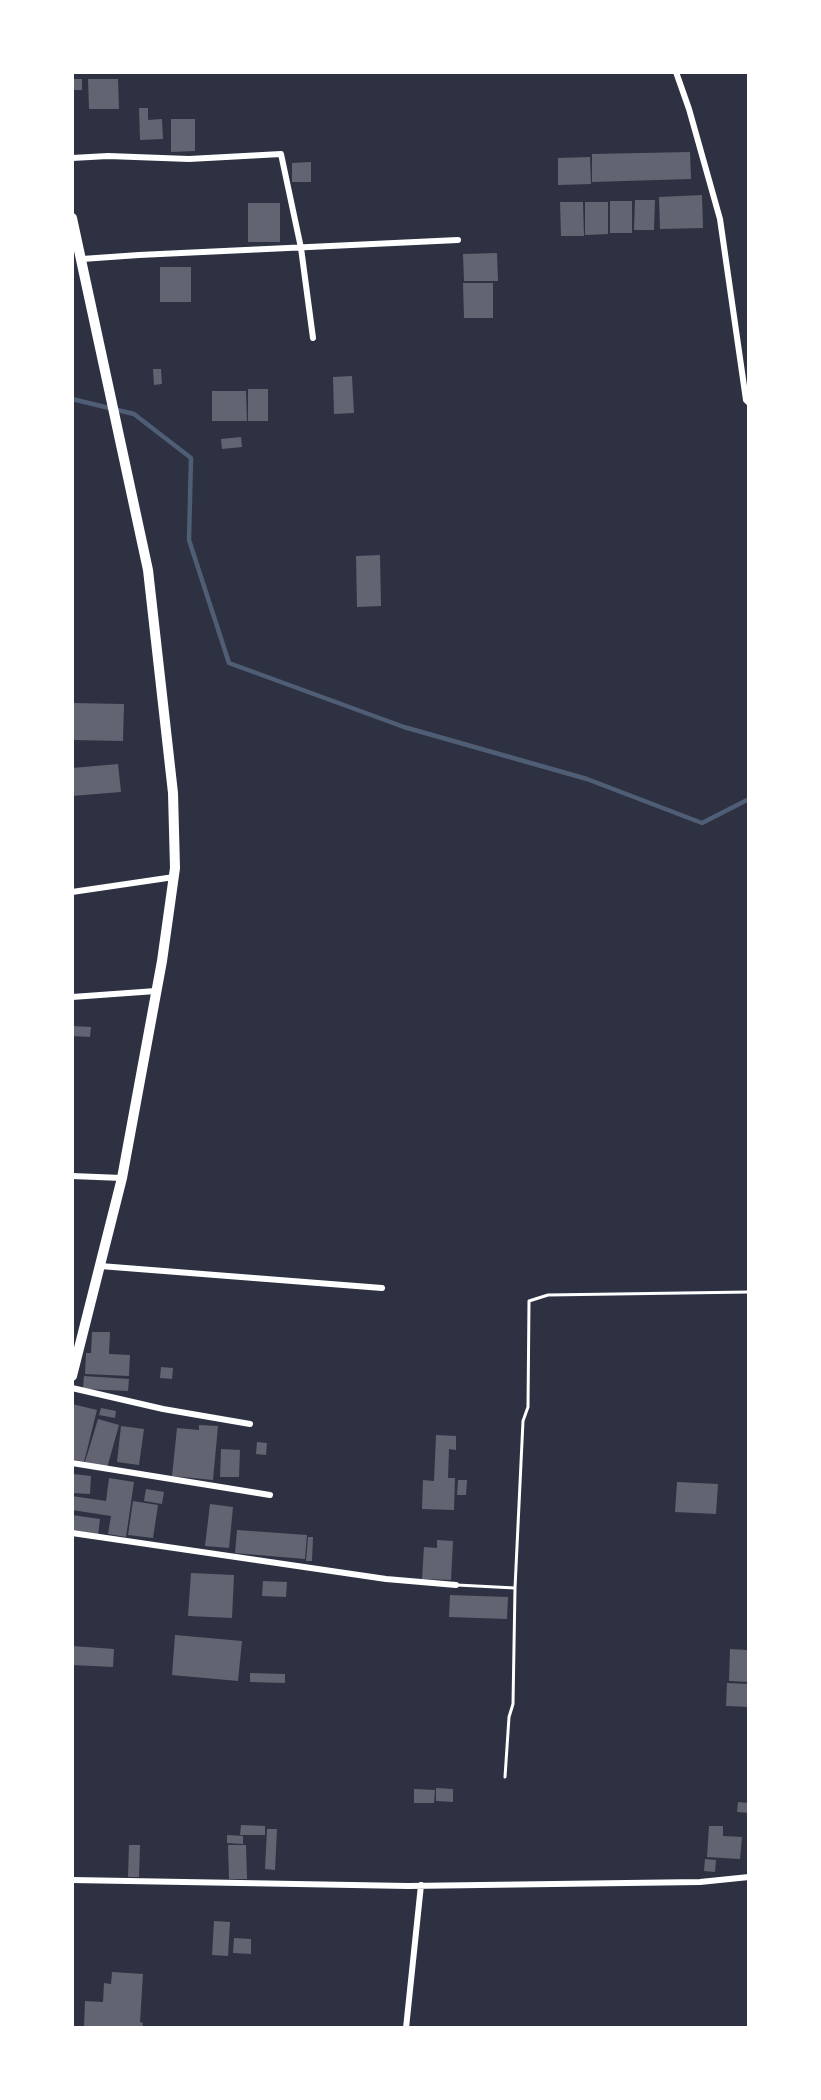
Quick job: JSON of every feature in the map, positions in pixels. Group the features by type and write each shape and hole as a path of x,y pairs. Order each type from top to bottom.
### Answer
{"main road":[{"path":"72,218 148,570 173,793 174,877 122,1178 72,1376"}],"street":[{"path":"676,72 689,109 720,219 746,400 749,403"},
{"path":"72,158 108,156 189,159 281,153 301,248 313,339"},
{"path":"82,259 458,240"},
{"path":"72,892 174,877"},
{"path":"72,997 156,991"},
{"path":"72,1176 122,1178"},
{"path":"100,1266 382,1288"},
{"path":"72,1388 164,1409 250,1424"},
{"path":"72,1463 270,1495"},
{"path":"72,1533 386,1579 456,1585"},
{"path":"72,1880 421,1885 700,1882 749,1877"},
{"path":"406,2028 421,1885"}],"lane":[{"path":"505,1777 509,1717 513,1704 515,1588 523,1421 528,1407 530,1301 548,1295 749,1292"},
{"path":"456,1585 515,1588"}],"building":[{"path":"72,79 82,79 82,90 72,90"},
{"path":"88,79 118,79 119,109 89,109"},
{"path":"139,108 148,108 148,120 162,119 163,139 140,140"},
{"path":"171,119 195,119 195,151 171,152"},
{"path":"690,152 691,179 592,182 592,154"},
{"path":"590,157 591,184 558,185 558,158"},
{"path":"311,162 311,182 292,182 292,163"},
{"path":"702,195 703,228 660,229 659,197"},
{"path":"635,200 655,200 654,230 634,230"},
{"path":"610,201 632,201 632,233 610,233"},
{"path":"560,202 583,202 584,236 561,236"},
{"path":"585,202 608,202 608,234 585,235"},
{"path":"248,203 280,203 280,242 248,242"},
{"path":"497,253 498,281 464,281 463,254"},
{"path":"160,267 191,267 191,302 160,302"},
{"path":"463,283 493,283 493,318 464,318"},
{"path":"153,369 161,369 162,384 154,385"},
{"path":"352,376 354,413 334,414 333,377"},
{"path":"248,389 268,389 268,421 248,421"},
{"path":"212,391 246,391 247,421 212,421"},
{"path":"241,437 242,447 222,449 221,439"},
{"path":"380,555 381,606 357,607 356,556"},
{"path":"72,703 124,704 123,741 72,740"},
{"path":"118,764 121,792 72,796 72,768"},
{"path":"72,1026 91,1027 90,1037 72,1036"},
{"path":"92,1332 110,1332 109,1354 130,1355 129,1376 85,1374 86,1353 91,1353"},
{"path":"161,1367 173,1368 172,1379 160,1378"},
{"path":"84,1376 129,1379 128,1391 83,1389"},
{"path":"72,1404 97,1410 84,1462 72,1459"},
{"path":"101,1408 116,1411 115,1418 99,1415"},
{"path":"98,1419 119,1425 107,1468 85,1462"},
{"path":"199,1425 218,1426 213,1480 172,1476 177,1428 199,1430"},
{"path":"121,1426 144,1429 139,1465 117,1462"},
{"path":"436,1435 456,1436 456,1450 449,1449 448,1478 455,1478 454,1510 422,1509 423,1480 434,1481"},
{"path":"257,1442 267,1443 266,1455 256,1454"},
{"path":"221,1449 240,1450 239,1477 220,1477"},
{"path":"73,1474 91,1476 90,1494 72,1493"},
{"path":"109,1478 134,1482 126,1537 108,1534 111,1516 72,1510 72,1496 106,1501"},
{"path":"458,1480 467,1480 466,1495 457,1495"},
{"path":"677,1482 718,1484 716,1514 675,1512"},
{"path":"146,1489 164,1492 162,1504 144,1501"},
{"path":"133,1501 158,1505 153,1538 128,1535"},
{"path":"210,1504 233,1507 229,1548 205,1546"},
{"path":"72,1515 100,1519 98,1536 72,1532"},
{"path":"237,1530 307,1535 305,1559 235,1553"},
{"path":"308,1537 313,1537 312,1561 306,1561"},
{"path":"437,1540 453,1541 451,1580 422,1579 424,1547 437,1548"},
{"path":"191,1573 234,1575 232,1618 188,1616"},
{"path":"263,1581 287,1582 286,1597 262,1596"},
{"path":"450,1595 508,1597 507,1619 449,1617"},
{"path":"175,1635 242,1641 238,1681 172,1675"},
{"path":"72,1646 114,1649 113,1667 72,1665"},
{"path":"730,1649 747,1650 749,1682 729,1681"},
{"path":"250,1673 285,1674 285,1683 250,1682"},
{"path":"727,1683 749,1684 749,1707 726,1706"},
{"path":"436,1788 453,1789 453,1802 436,1801"},
{"path":"414,1789 435,1790 434,1803 414,1803"},
{"path":"738,1802 749,1803 749,1813 737,1812"},
{"path":"241,1825 265,1826 265,1835 240,1835"},
{"path":"709,1826 723,1826 723,1836 742,1837 740,1859 707,1857"},
{"path":"267,1829 277,1829 275,1870 265,1869"},
{"path":"227,1835 243,1836 243,1844 227,1843"},
{"path":"129,1845 140,1845 139,1877 128,1877"},
{"path":"228,1845 246,1845 247,1879 229,1879"},
{"path":"705,1859 716,1860 715,1872 704,1871"},
{"path":"214,1921 230,1922 228,1956 212,1955"},
{"path":"234,1938 251,1939 251,1954 233,1953"},
{"path":"112,1972 143,1974 140,2022 143,2023 142,2028 84,2028 85,2001 103,2002 104,1983 111,1984"}],"waterway":[{"path":"72,399 134,414 191,458 189,540 229,663 404,727 587,779 702,823 749,799"}]}
